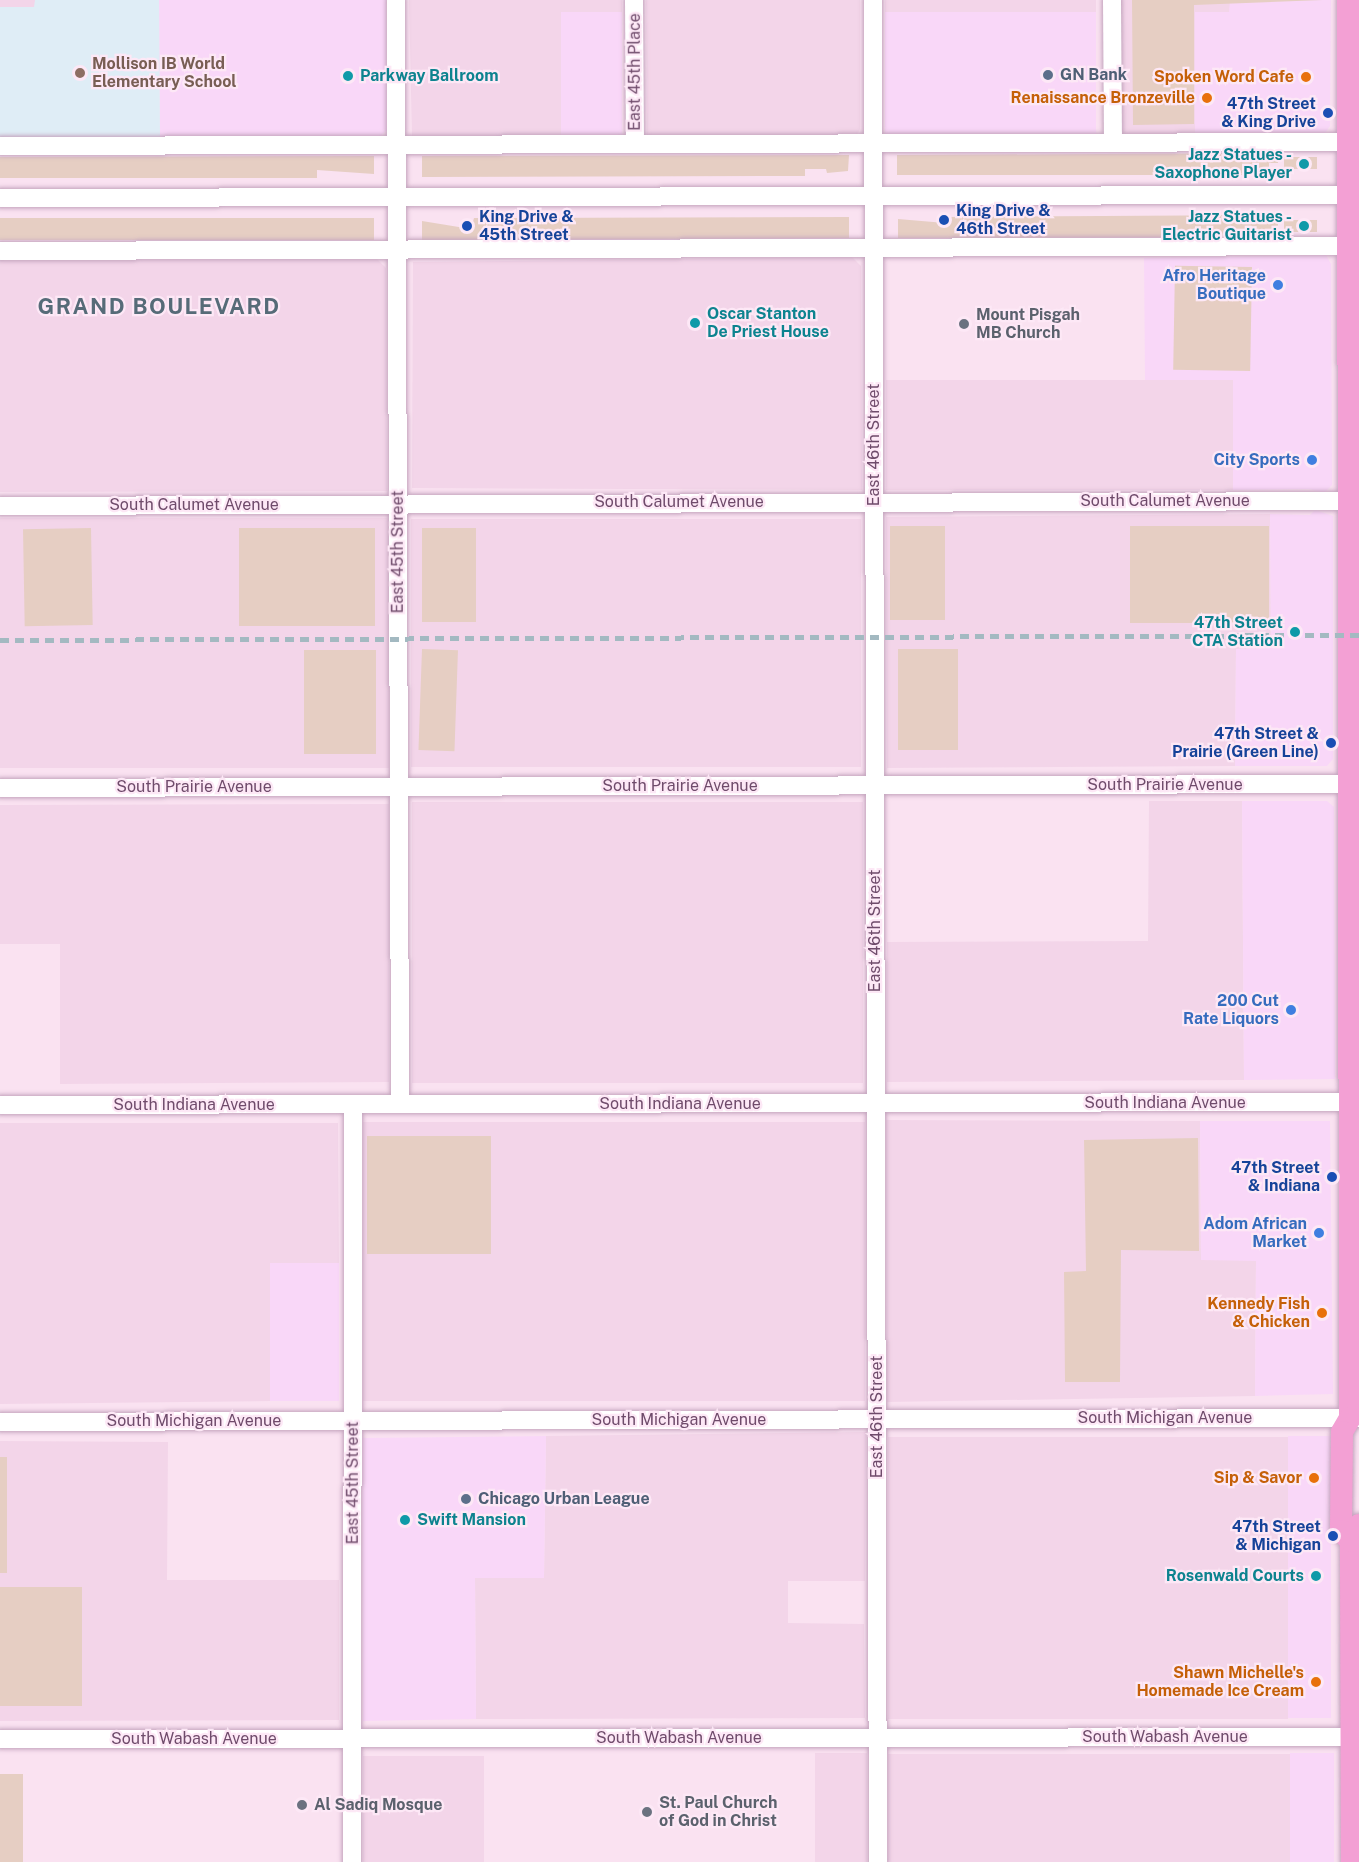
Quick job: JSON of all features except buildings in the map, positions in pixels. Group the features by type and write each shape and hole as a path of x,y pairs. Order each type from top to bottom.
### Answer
{"main road":[{"path":"1348,0 1354,142 1356,1422 1342,1432 1341,1531 1355,1533 1355,1737 1352,1862"}],"street":[{"name":"East 45th Street","path":"396,0 400,1104"},
{"name":"East 45th Place","path":"634,0 635,144"},
{"name":"East 46th Street","path":"873,0 878,1862"},
{"path":"1112,0 1113,142"},
{"path":"0,146 1354,142"},
{"path":"0,198 397,199 873,195 1354,195"},
{"path":"0,251 1354,246"},
{"name":"South Calumet Avenue","path":"0,506 1354,501"},
{"name":"South Prairie Avenue","path":"0,788 1354,784"},
{"name":"South Indiana Avenue","path":"0,1105 1354,1102"},
{"name":"East 45th Street","path":"352,1862 353,1104"},
{"name":"South Michigan Avenue","path":"0,1422 877,1419 1356,1422"},
{"name":"South Wabash Avenue","path":"0,1739 1355,1737"}],"shaded area":[{"path":"0,0 35,0 35,7 0,7"},
{"name":"Mollison IB World Elementary School","path":"35,0 159,0 160,140 0,139 0,7 34,7"},
{"path":"159,0 386,0 387,130 378,138 160,140"},
{"path":"409,0 622,0 622,12 561,12 561,138 412,136"},
{"path":"646,0 860,0 860,129 857,135 647,137"},
{"path":"885,0 1096,0 1096,13 885,13"},
{"path":"1121,0 1230,0 1230,12 1195,12 1195,136 1121,135"},
{"path":"1132,0 1323,0 1194,5 1194,124 1133,125"},
{"path":"1230,0 1331,0 1330,126 1325,133 1195,136 1195,12 1229,12"},
{"path":"561,12 622,12 622,138 561,138"},
{"path":"885,12 1096,12 1096,136 885,136"},
{"path":"1279,153 1278,163 1269,163 1269,175 897,175 897,155"},
{"path":"849,155 848,171 827,173 826,169 805,169 805,176 422,177 422,156"},
{"path":"374,156 374,174 317,170 317,178 0,178 0,157"},
{"path":"1284,157 1317,157 1317,169 1284,169"},
{"path":"1278,215 1278,237 898,238 898,219 945,223 946,217"},
{"path":"849,217 849,238 422,240 422,221 471,229 474,218"},
{"path":"0,218 374,218 374,240 0,240"},
{"path":"1284,220 1317,220 1317,232 1284,232"},
{"path":"1326,255 1331,264 1332,485 1324,493 1309,489 1233,490 1233,380 1145,380 1144,258"},
{"path":"852,257 861,266 862,490 412,488 413,262"},
{"path":"377,259 386,268 387,491 0,492 0,260"},
{"path":"1175,266 1252,267 1250,371 1173,370"},
{"path":"886,380 1233,380 1233,490 886,490"},
{"path":"1315,510 1333,516 1333,759 1327,766 1235,766 1236,649 1271,648 1270,514 1310,515"},
{"path":"1270,514 1271,648 1236,649 1235,766 887,768 886,517"},
{"path":"0,518 389,518 389,768 0,768"},
{"path":"411,519 861,519 861,767 411,767"},
{"path":"890,526 945,526 945,620 890,620"},
{"path":"1130,526 1269,526 1269,623 1130,623"},
{"path":"91,528 93,625 25,626 23,529"},
{"path":"239,528 375,528 375,626 239,626"},
{"path":"422,528 476,528 476,622 422,622"},
{"path":"422,649 458,650 454,751 418,750"},
{"path":"898,649 958,649 958,750 898,750"},
{"path":"304,650 376,650 376,754 304,754"},
{"path":"1149,801 1242,801 1244,1080 887,1082 887,942 1148,941"},
{"path":"1242,801 1327,801 1334,807 1335,1079 1244,1080"},
{"path":"412,802 863,802 863,1083 412,1083"},
{"path":"389,804 389,1082 60,1084 60,944 0,944 0,805"},
{"path":"886,1120 1200,1121 1201,1260 1256,1260 1255,1396 887,1402"},
{"path":"1200,1121 1330,1121 1333,1394 1255,1396 1256,1261 1201,1260"},
{"path":"363,1122 865,1122 865,1401 363,1401"},
{"path":"0,1123 338,1123 339,1263 270,1263 271,1401 0,1404"},
{"path":"367,1136 491,1136 491,1254 367,1254"},
{"path":"1198,1138 1199,1251 1121,1250 1120,1382 1065,1382 1064,1272 1086,1271 1084,1140"},
{"path":"270,1263 339,1263 339,1401 270,1401"},
{"path":"866,1432 865,1581 788,1581 788,1623 864,1624 865,1718 476,1719 475,1578 544,1578 546,1436"},
{"path":"546,1436 544,1578 475,1578 476,1719 363,1721 362,1438"},
{"path":"1288,1436 1331,1436 1331,1718 1288,1718"},
{"path":"888,1437 1288,1437 1288,1719 888,1719"},
{"path":"0,1441 168,1442 167,1580 339,1580 339,1720 0,1721"},
{"path":"0,1457 7,1457 7,1573 0,1573"},
{"path":"0,1587 82,1587 82,1706 0,1706"},
{"path":"815,1753 867,1753 867,1862 815,1862"},
{"path":"1290,1753 1334,1753 1334,1862 1290,1862"},
{"path":"888,1754 1290,1754 1290,1862 888,1862"},
{"path":"363,1756 484,1756 484,1862 363,1862"},
{"path":"0,1774 23,1774 23,1862 0,1862"}],"railway":[{"path":"0,640 1359,635"}],"place":[{"name":"Mollison IB World Elementary School","path":"80,73"},
{"name":"GN Bank","path":"1048,75"},
{"name":"Parkway Ballroom","path":"348,76"},
{"name":"Spoken Word Cafe","path":"1306,77"},
{"name":"Renaissance Bronzeville","path":"1207,98"},
{"name":"47th Street & King Drive","path":"1328,113"},
{"name":"Jazz Statues - Saxophone Player","path":"1304,164"},
{"name":"King Drive & 46th Street","path":"944,220"},
{"name":"King Drive & 45th Street","path":"467,226"},
{"name":"Jazz Statues - Electric Guitarist","path":"1304,226"},
{"name":"Afro Heritage Boutique","path":"1278,285"},
{"name":"Oscar Stanton De Priest House","path":"695,323"},
{"name":"Mount Pisgah MB Church","path":"964,324"},
{"name":"City Sports","path":"1312,460"},
{"name":"47th Street CTA Station","path":"1295,632"},
{"name":"47th Street & Prairie (Green Line)","path":"1331,743"},
{"name":"200 Cut Rate Liquors","path":"1291,1010"},
{"name":"47th Street & Indiana","path":"1332,1177"},
{"name":"Adom African Market","path":"1319,1233"},
{"name":"Kennedy Fish & Chicken","path":"1322,1313"},
{"name":"Sip & Savor","path":"1314,1478"},
{"name":"Chicago Urban League","path":"466,1499"},
{"name":"Swift Mansion","path":"405,1520"},
{"name":"47th Street & Michigan","path":"1333,1536"},
{"name":"Rosenwald Courts","path":"1316,1576"},
{"name":"Shawn Michelle's Homemade Ice Cream","path":"1316,1682"},
{"name":"Al Sadiq Mosque","path":"302,1805"},
{"name":"St. Paul Church of God in Christ","path":"647,1812"}],"district":[{"name":"GRAND BOULEVARD","path":"159,307"}]}
